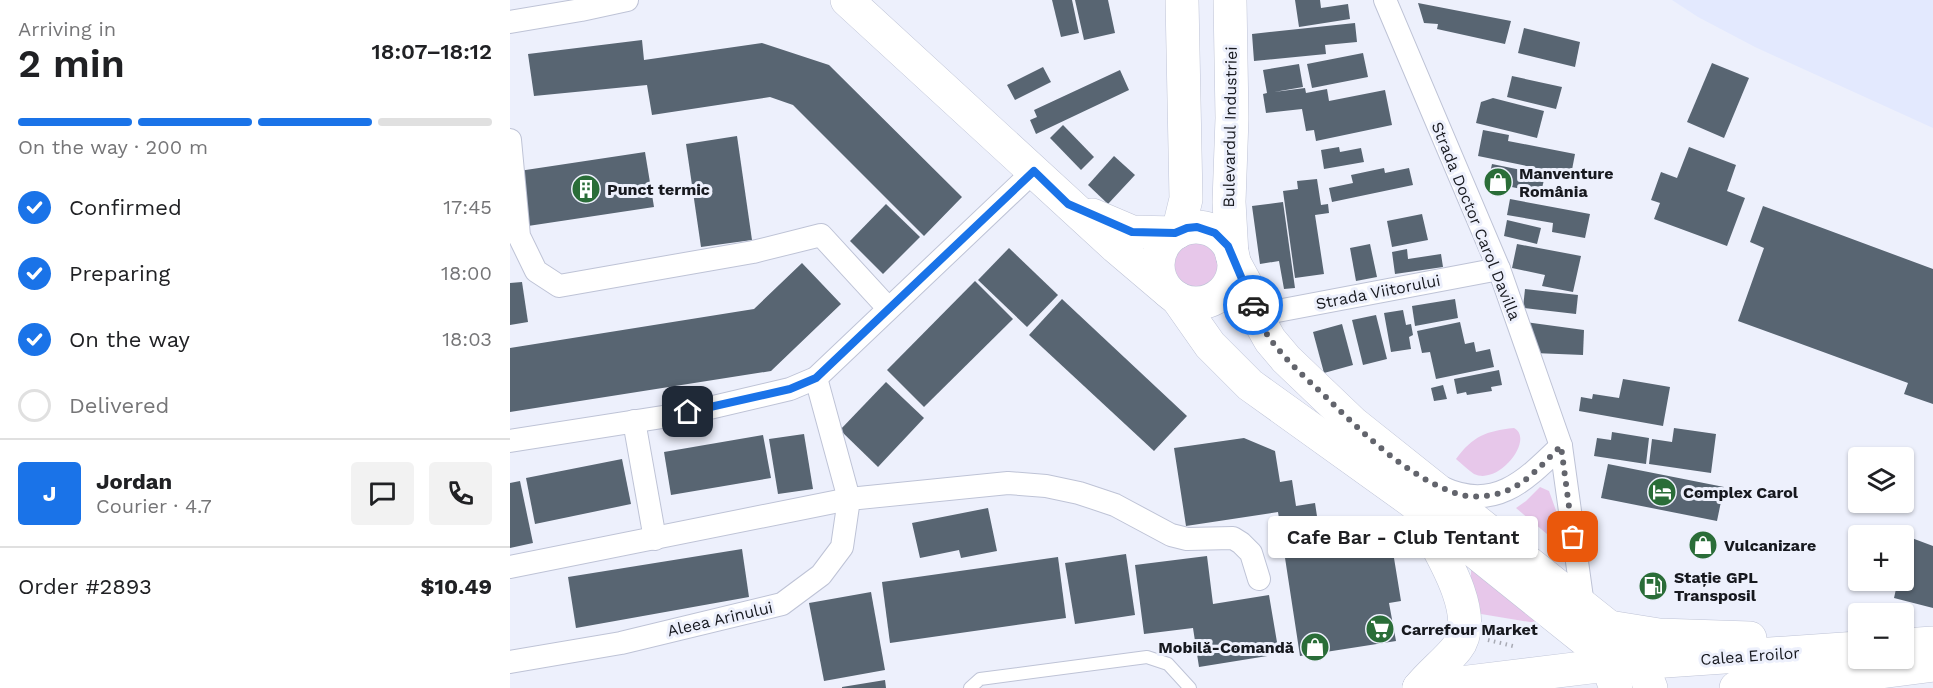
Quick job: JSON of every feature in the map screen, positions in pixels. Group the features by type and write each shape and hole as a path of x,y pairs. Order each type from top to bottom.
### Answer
{"main road":[{"path":"847,0 1068,204 1173,295 1188,302 1200,303 1221,294 1233,274 1233,258"},
{"path":"1182,0 1186,199 1177,232 1162,247 1159,256 1159,276 1210,345 1250,385 1415,489 1582,605 1609,627 1646,676"},
{"name":"Bulevardul Industriei","path":"1230,0 1232,118 1229,202 1233,258"},
{"path":"1068,204 1132,232 1177,232 1197,227 1222,238 1247,286 1256,315 1270,340 1415,489 1595,648 1612,677"},
{"path":"1415,489 1465,613 1465,633 1458,647 1432,671 1419,688"},
{"path":"1609,627 1659,635 1788,639 1825,651"},
{"path":"1914,644 1933,643"},
{"name":"Calea Eroilor","path":"1419,688 1646,676 1848,649"},
{"name":"Calea Eroilor","path":"1736,688 1789,685 1933,665"}],"street":[{"path":"510,22 627,0"},
{"name":"Strada Doctor Carol Davilla","path":"1384,0 1499,269 1561,446 1582,605"},
{"path":"510,140 519,236 536,271 559,286 753,252 821,235 888,308"},
{"path":"510,441 688,412 779,392 816,378 1034,171"},
{"name":"Strada Viitorului","path":"1256,315 1499,269"},
{"name":"Aleea Arinului","path":"510,662 621,643 782,604 821,575 842,547 849,499 816,378"},
{"path":"634,421 655,539"},
{"path":"1415,489 1480,497 1501,493 1516,486 1534,472 1561,446"},
{"path":"510,567 849,499 1008,483 1047,486 1079,493 1115,505 1171,535 1195,539 1233,538 1251,553 1259,579"}],"lane":[{"path":"970,688 980,679 1147,657 1167,664 1190,688"}],"shaded area":[{"path":"1672,0 1933,0 1933,128 1755,47 1698,17"},
{"path":"1196,242 1205,243 1213,248 1218,256 1218,274 1213,282 1205,287 1196,288 1187,287 1179,282 1174,274 1173,265 1174,256 1179,248 1187,243"},
{"path":"1514,428 1519,434 1520,442 1517,451 1503,468 1494,473 1484,476 1474,474 1456,459 1468,445 1481,436"},
{"path":"1540,487 1549,491 1572,555 1516,508"},
{"path":"1471,567 1560,627 1469,612"}],"building":[{"path":"1052,0 1072,0 1079,33 1061,37"},
{"path":"1075,0 1108,0 1115,33 1084,40"},
{"path":"1295,0 1320,0 1321,8 1348,4 1350,19 1299,27"},
{"path":"1418,3 1511,21 1505,44 1437,29 1438,24 1424,23"},
{"path":"1355,23 1357,42 1325,45 1326,54 1254,61 1252,34"},
{"path":"1524,28 1580,42 1575,67 1518,53"},
{"path":"642,40 644,60 762,43 829,65 962,197 924,236 793,105 770,97 652,115 647,85 534,96 528,54"},
{"path":"1363,53 1368,77 1312,88 1307,64"},
{"path":"1712,63 1749,78 1724,138 1687,122"},
{"path":"1299,64 1303,87 1274,92 1305,88 1306,93 1327,89 1329,101 1385,90 1392,125 1316,141 1314,130 1306,131 1302,109 1266,113 1263,94 1267,93 1263,70"},
{"path":"1043,67 1051,82 1015,100 1007,85"},
{"path":"1120,70 1129,90 1036,134 1030,120 1037,117 1034,110"},
{"path":"1512,76 1562,87 1556,109 1507,97"},
{"path":"1493,98 1544,111 1537,138 1476,123 1481,102"},
{"path":"1063,125 1094,157 1081,170 1050,138"},
{"path":"1483,130 1509,135 1508,141 1575,154 1571,175 1478,156"},
{"path":"737,136 752,240 701,247 686,144"},
{"path":"1339,147 1340,152 1361,148 1364,162 1324,169 1321,150"},
{"path":"1689,147 1736,165 1727,191 1745,198 1727,246 1654,219 1660,203 1651,200 1661,172 1677,178"},
{"name":"Punct termic","path":"645,152 654,207 528,226 519,171"},
{"path":"1114,156 1135,175 1108,204 1088,185"},
{"path":"1492,164 1545,175 1541,193 1488,182"},
{"path":"1384,168 1385,173 1409,168 1413,185 1332,202 1329,188 1353,183 1351,175"},
{"path":"1317,179 1321,205 1328,204 1329,213 1315,215 1324,274 1295,278 1283,191 1298,189 1297,181"},
{"path":"1510,199 1590,214 1585,238 1552,232 1553,223 1507,215"},
{"path":"1283,202 1295,288 1284,289 1279,261 1260,264 1252,206"},
{"path":"886,204 920,237 883,274 850,241"},
{"path":"1763,206 1933,269 1933,404 1904,394 1908,383 1738,321 1764,248 1750,242"},
{"path":"1422,214 1428,240 1392,247 1387,221"},
{"path":"1507,220 1541,228 1537,244 1504,236"},
{"path":"1370,244 1377,277 1356,281 1350,248"},
{"path":"1517,244 1581,256 1573,292 1542,286 1545,275 1512,268"},
{"path":"1009,248 1058,295 1027,327 978,280"},
{"path":"1407,249 1408,259 1441,254 1443,267 1395,274 1392,252"},
{"path":"802,263 841,304 771,371 510,412 510,348 754,309"},
{"path":"975,281 1013,319 924,407 887,370"},
{"path":"522,282 528,322 510,325 510,283"},
{"path":"1525,289 1578,295 1576,314 1523,308"},
{"path":"1062,299 1187,416 1154,451 1029,335"},
{"path":"1455,299 1458,318 1415,326 1412,306"},
{"path":"1403,310 1406,325 1411,324 1413,335 1409,337 1411,349 1391,352 1384,313"},
{"path":"1376,315 1387,359 1363,365 1352,320"},
{"path":"1460,322 1465,344 1474,342 1476,352 1490,349 1494,367 1436,379 1430,352 1422,353 1417,331"},
{"path":"1525,322 1584,330 1583,355 1534,353"},
{"path":"1342,324 1353,365 1324,373 1313,332"},
{"path":"1499,370 1502,385 1491,387 1492,391 1467,395 1466,392 1457,394 1454,379"},
{"path":"1623,379 1670,387 1663,426 1579,411 1581,397 1592,399 1593,394 1619,398"},
{"path":"886,382 924,418 878,467 840,430"},
{"path":"1443,385 1447,399 1434,401 1431,388"},
{"path":"1674,428 1716,434 1711,473 1649,464 1652,439 1672,442"},
{"path":"1612,432 1649,438 1646,464 1594,456 1597,438 1611,440"},
{"path":"804,434 813,489 778,494 769,439"},
{"path":"763,435 771,478 671,495 664,452"},
{"path":"1244,438 1275,451 1280,482 1292,480 1296,506 1315,503 1322,549 1366,542 1394,558 1401,601 1389,603 1396,641 1300,656 1278,512 1186,526 1174,448"},
{"path":"622,459 631,504 535,524 526,478"},
{"name":"Complex Carol","path":"1608,464 1724,487 1717,521 1601,498"},
{"path":"520,481 533,543 510,548 510,483"},
{"path":"988,508 997,551 961,558 959,550 920,558 912,523"},
{"path":"1914,539 1933,546 1933,608 1894,598 1896,591 1914,591"},
{"path":"742,549 749,597 576,628 568,577"},
{"path":"1126,554 1135,615 1075,624 1065,563"},
{"path":"1207,556 1213,604 1269,595 1279,654 1199,667 1193,628 1144,634 1135,565"},
{"path":"1058,557 1066,618 890,643 882,582"},
{"path":"871,592 885,670 824,681 809,603"},
{"path":"885,680 886,688 842,688 842,687"}],"way so far":[{"path":"1253,305 1270,340 1353,423 1418,476 1456,494 1480,497 1501,493 1516,486 1534,472 1561,446 1573,537"}],"place":[{"name":"Manventure România","path":"1498,182"},
{"name":"Punct termic","path":"586,189"},
{"name":"Complex Carol","path":"1662,492"},
{"name":"Cafe Bar - Club Tentant","path":"1573,537"},
{"name":"Vulcanizare","path":"1703,545"},
{"name":"Stație GPL Transposil","path":"1653,586"},
{"name":"Carrefour Market","path":"1380,629"},
{"name":"Mobilă-Comandă","path":"1315,647"}],"route":[{"path":"688,412 790,389 816,378 1034,171 1068,204 1132,232 1175,233 1197,227 1215,233 1228,246 1247,286 1253,305"}]}
